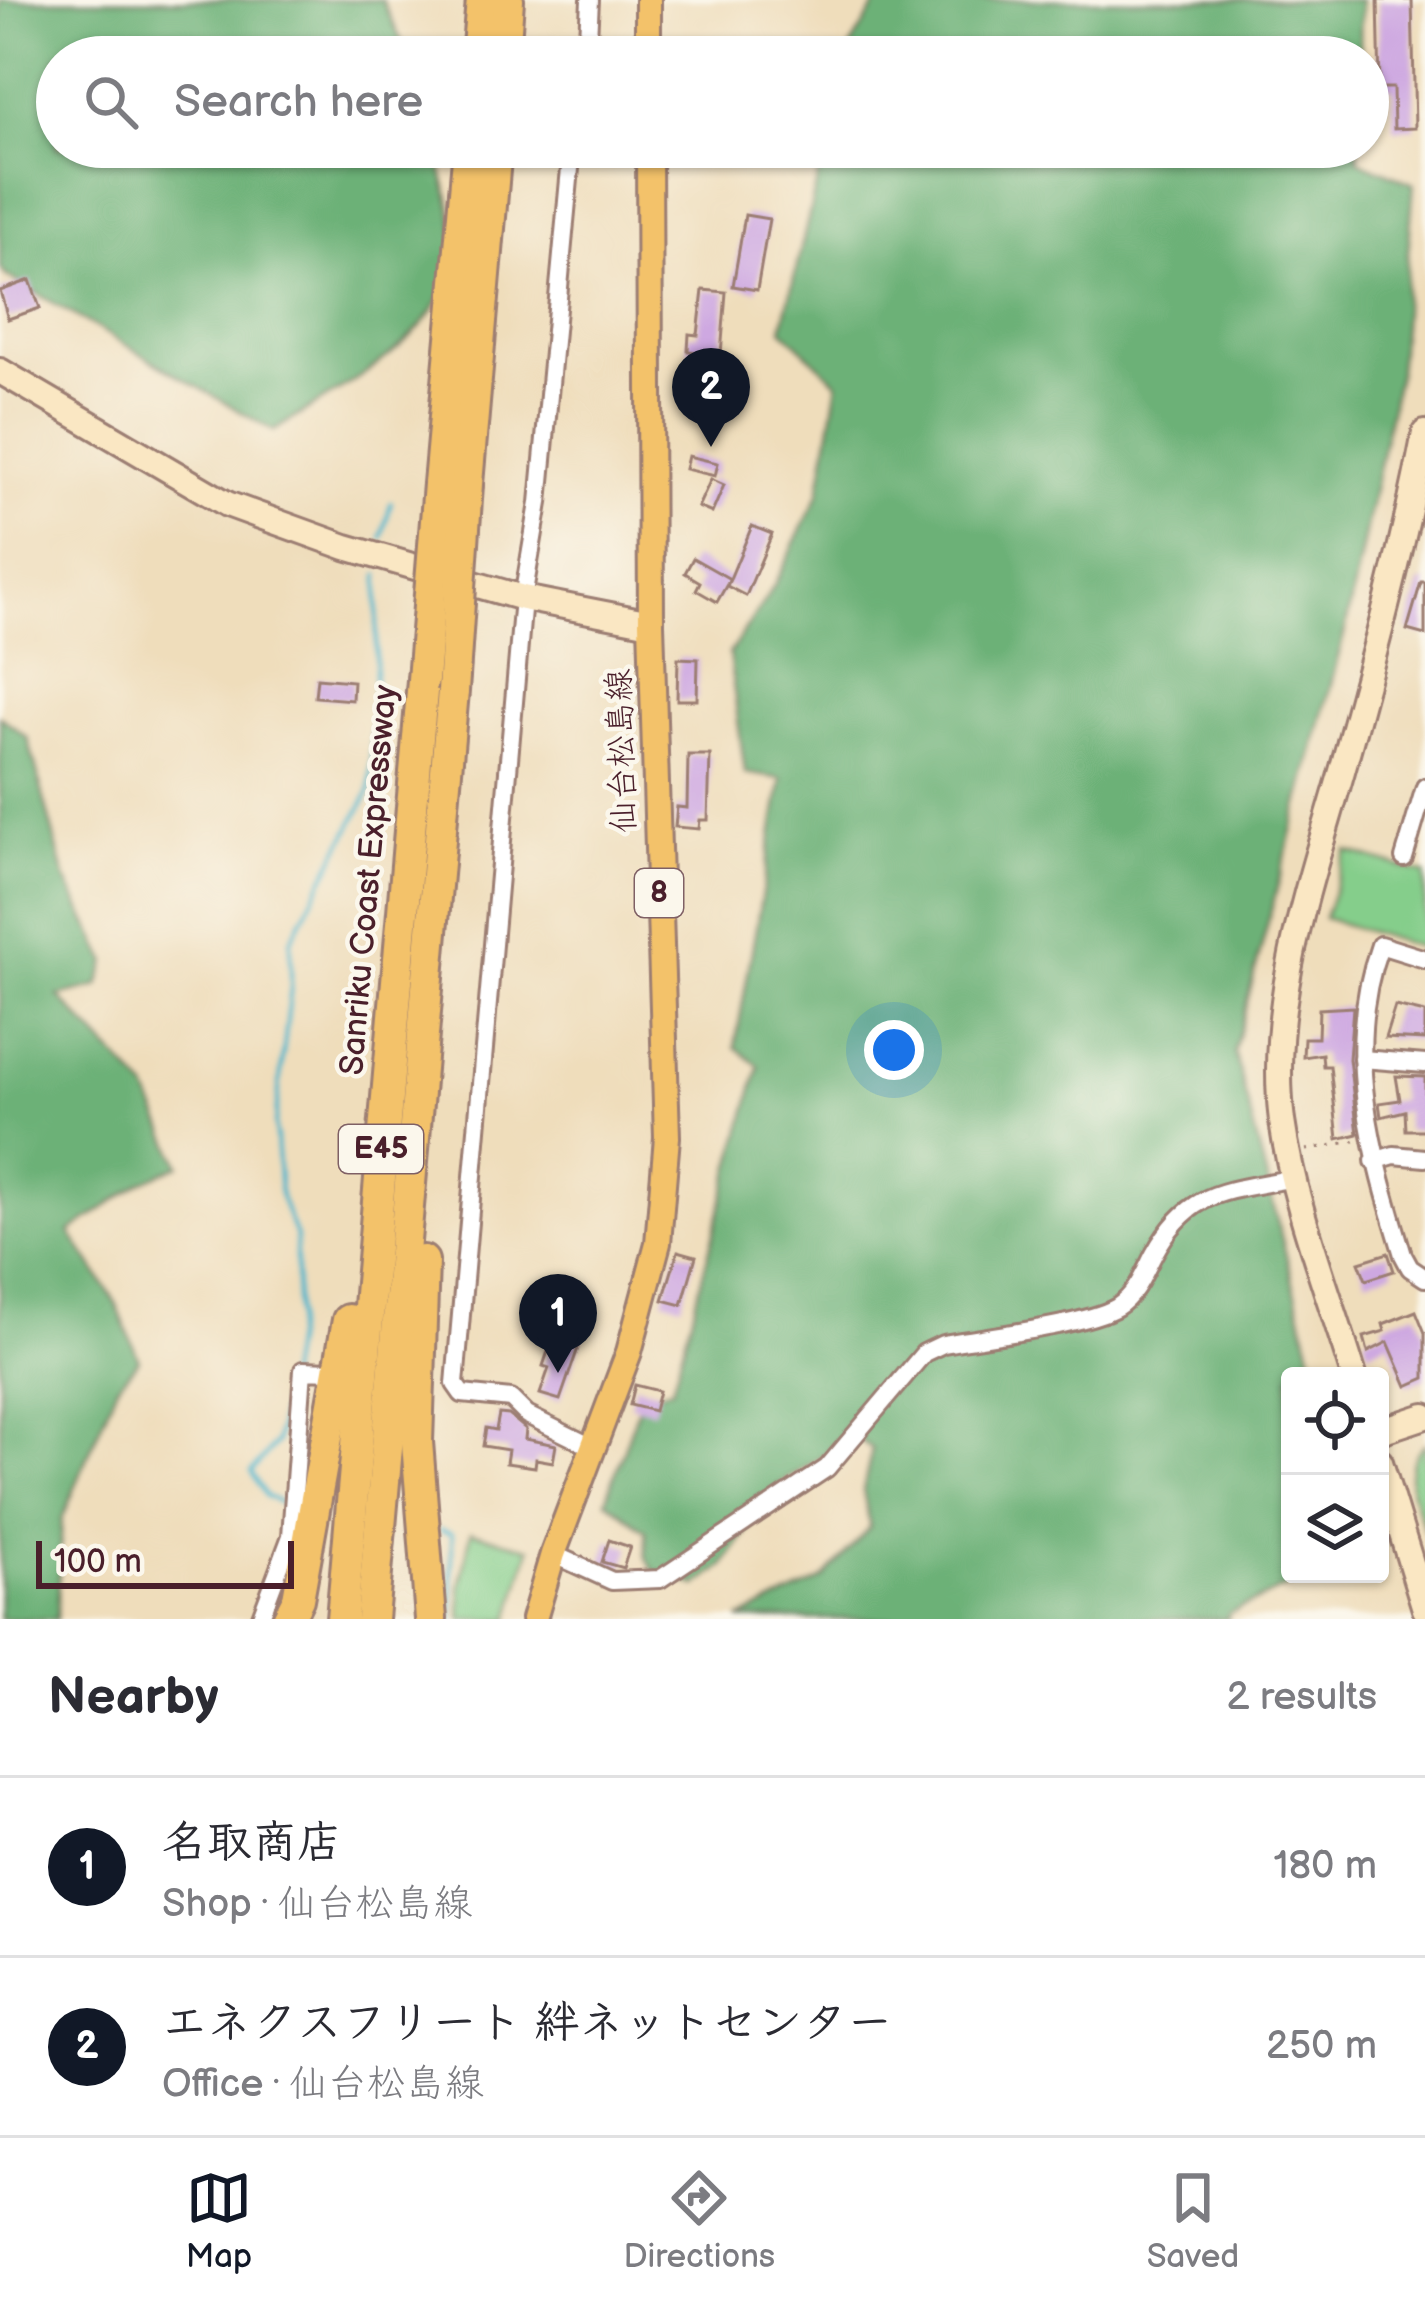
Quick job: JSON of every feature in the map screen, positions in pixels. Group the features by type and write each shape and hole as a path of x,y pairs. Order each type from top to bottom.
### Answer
{"highway":[{"path":"479,36 482,0"},
{"path":"505,36 508,0"},
{"name":"Sanriku Coast Expressway","path":"342,1619 380,1151 438,686 468,168"},
{"name":"Sanriku Coast Expressway","path":"453,484 493,168"},
{"name":"Sanriku Coast Expressway","path":"372,1619 432,950 438,686"},
{"path":"431,1619 417,1442 432,950"},
{"path":"288,1619 298,1599 380,1151"}],"main road":[{"path":"648,0 648,36"},
{"name":"仙台松島線","path":"533,1619 629,1352 658,1243 667,1137 651,623 649,168"}],"street":[{"path":"588,36 590,0"},
{"path":"570,168 539,503 523,598 455,1378 462,1394 511,1399 527,1414 594,1448"},
{"path":"0,371 227,504 346,547 523,598 651,623"},
{"path":"1351,1367 1291,1165 1282,1118 1283,1000 1400,561 1425,433"},
{"path":"1404,858 1425,787"},
{"path":"1425,959 1380,945 1367,981 1362,1059 1362,1101 1374,1162 1402,1255 1425,1278"},
{"path":"1362,1059 1425,1064"},
{"path":"1374,1162 1394,1155 1425,1158"},
{"path":"553,1553 612,1581 660,1580 826,1468 924,1353 943,1344 1115,1308 1134,1291 1175,1220 1205,1196 1291,1165"},
{"path":"260,1619 291,1536 303,1370 330,1371"},
{"path":"434,1377 455,1378"},
{"path":"1389,1428 1425,1416"},
{"path":"1384,1475 1425,1609"}],"path":[{"path":"1291,1165 1369,1138"}],"green space":[{"path":"0,0 382,0 399,36 36,36 36,168 441,168 455,238 451,272 438,302 418,329 363,375 274,431 5,275 0,267"},
{"path":"879,0 1361,0 1360,36 858,36"},
{"path":"820,168 1377,168 1414,184 1398,373 1345,631 1234,1051 1315,1367 1281,1367 1281,1583 1296,1583 1228,1614 1228,1619 739,1619 823,1579 870,1527 863,1490 872,1449 846,1429 826,1454 774,1488 723,1567 697,1586 653,1570 646,1556 646,1531 606,1500 642,1397 672,1388 759,1066 735,1047 782,779 745,773 729,654 774,586 819,494 838,383 782,329"},
{"path":"0,716 28,738 65,878 107,961 99,986 59,996 147,1090 180,1165 142,1182 70,1232 116,1303 139,1360 117,1385 62,1520 57,1619 0,1619"},
{"path":"1347,851 1425,874 1425,949 1324,918"},
{"path":"1425,1444 1425,1532 1410,1475"},
{"path":"471,1532 530,1548 510,1619 462,1619 460,1588"}],"building":[{"path":"1378,0 1412,0 1415,128 1394,129 1389,36 1379,36"},
{"path":"745,215 769,219 757,290 733,286"},
{"path":"30,280 40,308 8,319 0,291"},
{"path":"703,290 726,292 721,354 688,351 689,334 698,335"},
{"path":"688,456 718,463 715,476 685,469"},
{"path":"711,479 724,485 712,513 698,507"},
{"path":"752,526 772,534 746,596 727,586"},
{"path":"693,558 730,579 717,602 696,590 700,582 685,573"},
{"path":"1421,582 1425,582 1425,635 1407,630"},
{"path":"678,658 698,659 697,700 677,700"},
{"path":"317,678 353,681 352,700 315,697"},
{"path":"688,755 710,755 708,820 700,820 699,829 675,827 677,807 687,808"},
{"path":"1395,1006 1425,1013 1425,1040 1385,1038"},
{"path":"1353,1007 1349,1059 1358,1134 1338,1139 1330,1066 1323,1066 1322,1054 1303,1057 1304,1038 1318,1038 1319,1009"},
{"path":"1396,1076 1425,1077 1425,1130 1406,1130 1405,1111 1381,1117 1379,1103 1400,1100"},
{"path":"678,1251 696,1256 682,1305 663,1300"},
{"path":"1388,1253 1394,1271 1366,1280 1359,1262"},
{"path":"1416,1311 1425,1333 1425,1378 1407,1386 1388,1342 1368,1352 1364,1337 1385,1331 1383,1324"},
{"path":"557,1325 583,1334 560,1400 540,1394 549,1368 543,1366"},
{"path":"635,1385 659,1391 654,1411 630,1405"},
{"path":"499,1414 509,1415 526,1429 525,1439 556,1445 553,1462 536,1459 535,1467 506,1463 508,1450 483,1446 486,1428 496,1430"},
{"path":"609,1540 630,1547 623,1568 602,1562"}],"waterway":[{"path":"382,538 391,503"},
{"path":"285,1505 266,1496 251,1472 276,1443 296,1319 296,1237 280,1195 275,1124 291,986 291,940 370,791 379,575"},
{"path":"440,1530 452,1534 452,1619"}],"place":[{"name":"エネクスフリート 絆ネットセンター","path":"711,447"},
{"name":"名取商店","path":"558,1373"}]}
